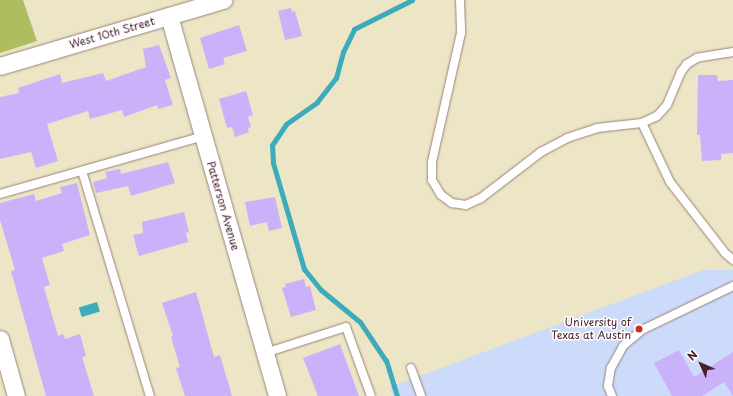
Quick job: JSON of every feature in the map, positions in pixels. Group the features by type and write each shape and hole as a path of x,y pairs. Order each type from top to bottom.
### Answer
{"street":[{"name":"West 10th Street","path":"0,66 169,16 187,5 224,0"},
{"name":"Patterson Avenue","path":"169,16 277,396"},
{"path":"0,339 16,396"}],"lane":[{"path":"460,0 461,33 432,162 432,180 441,195 452,203 466,205 481,198 541,152 567,138 597,128 642,122 656,116 667,105 681,72 687,64 697,58 733,52"},
{"path":"642,122 670,182 725,253 733,260"},
{"path":"0,194 204,136"},
{"path":"82,171 150,396"},
{"path":"612,396 608,386 611,368 623,346 642,330 733,286"},
{"path":"265,353 346,327 371,396"},
{"path":"411,368 421,396"}],"shaded area":[{"name":"University of Texas at Austin","path":"703,270 733,270 733,396 393,396 390,387"}],"green space":[{"path":"0,0 23,0 37,41 0,53"}],"water":[{"path":"97,302 100,312 82,317 79,308"}],"building":[{"path":"291,8 292,12 295,11 302,36 285,40 278,11"},
{"path":"239,25 247,51 223,58 225,64 209,69 200,38"},
{"path":"159,45 171,78 165,80 173,105 158,109 157,105 124,117 122,110 90,119 88,111 47,124 58,161 36,168 31,152 0,159 0,97 19,93 18,88 60,74 62,83 103,73 106,81 146,67 143,49"},
{"path":"698,75 717,75 718,81 733,80 733,153 721,154 721,160 702,161 700,135 697,135"},
{"path":"246,91 253,115 248,117 251,127 248,128 249,132 235,137 232,127 227,128 219,99"},
{"path":"168,162 175,183 131,196 128,186 96,193 93,182 107,178 105,172 120,169 121,174"},
{"path":"77,183 90,235 62,244 64,251 42,258 50,285 44,287 58,336 63,334 65,339 80,334 86,356 82,357 94,396 46,396 11,271 15,270 0,220 0,203 34,194 36,201 62,193 60,187"},
{"path":"275,197 282,228 269,231 267,222 250,226 245,202"},
{"path":"184,212 189,232 186,233 188,242 139,256 133,235 143,233 142,222"},
{"path":"304,279 306,287 310,286 316,310 291,317 282,288 286,287 285,284"},
{"path":"196,292 214,357 220,355 232,396 185,396 176,368 180,367 171,337 173,336 162,303"},
{"path":"340,344 359,396 318,396 303,358"},
{"path":"679,350 694,377 733,352 733,396 724,382 702,396 672,396 654,363"}],"waterway":[{"path":"397,396 386,361 360,322 321,290 304,269 273,163 272,145 286,124 317,102 336,78 343,52 354,29 412,0"}],"place":[{"name":"University of Texas at Austin","path":"639,329"}]}
